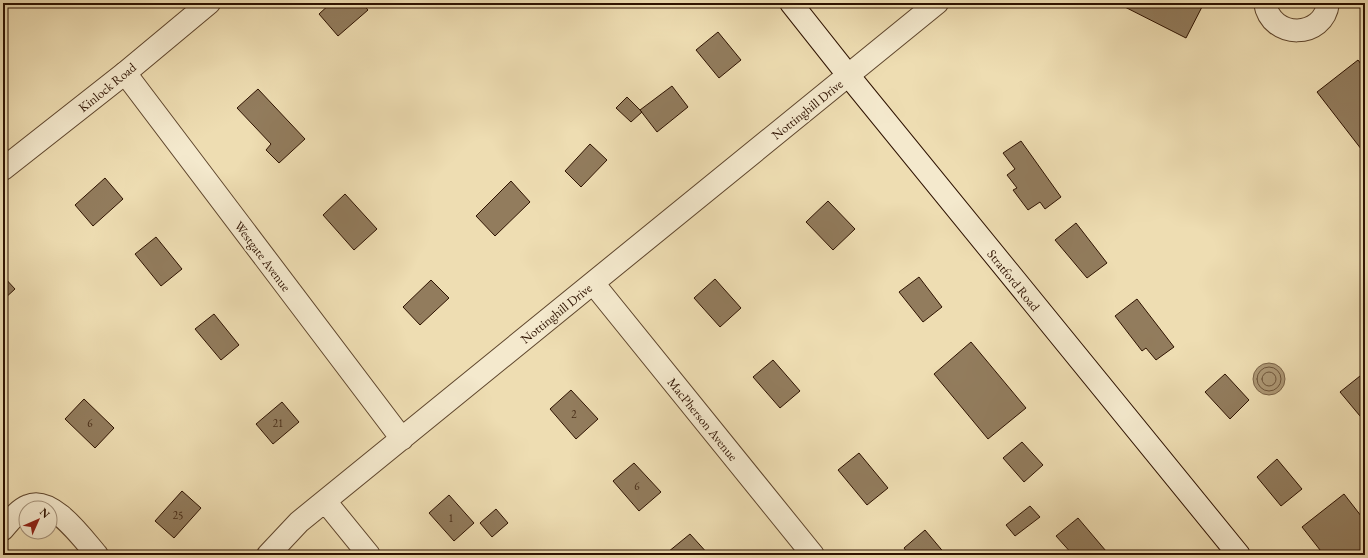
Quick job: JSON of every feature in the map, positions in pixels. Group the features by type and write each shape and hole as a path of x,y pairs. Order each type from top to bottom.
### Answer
{"street":[{"name":"Kinlock Road","path":"3,169 125,73 209,3"},
{"name":"Stratford Road","path":"791,3 1239,555"},
{"name":"Nottinghill Drive","path":"268,555 299,522 937,3"},
{"path":"1265,3 1270,18 1287,30 1297,31 1307,29 1316,24 1323,17 1328,3"},
{"name":"Westgate Avenue","path":"125,73 402,439"},
{"name":"MacPherson Avenue","path":"593,283 813,555"},
{"path":"325,501 369,555"},
{"path":"3,529 20,511 28,506 38,503 53,508 97,555"}],"water":[{"path":"1266,363 1272,363 1281,367 1285,379 1281,391 1272,395 1266,395 1257,391 1253,382 1253,376 1257,367"}],"building":[{"path":"331,3 362,3 368,10 338,36 319,14"},
{"path":"1117,3 1204,3 1186,38"},
{"path":"718,32 741,60 719,78 696,50"},
{"path":"1358,60 1365,69 1365,154 1317,92"},
{"path":"672,86 688,107 657,132 640,110"},
{"path":"258,89 305,139 279,163 266,150 271,144 237,108"},
{"path":"627,97 642,112 631,122 616,108"},
{"path":"1021,141 1061,197 1045,209 1040,202 1028,210 1013,190 1017,188 1007,175 1015,169 1003,153"},
{"path":"590,144 607,160 581,187 565,171"},
{"path":"105,178 123,199 93,226 75,205"},
{"path":"511,181 530,202 495,236 476,216"},
{"path":"345,194 377,229 354,250 323,215"},
{"path":"828,201 855,229 833,250 806,222"},
{"path":"1076,223 1107,263 1087,278 1055,240"},
{"path":"156,237 182,269 161,286 135,254"},
{"path":"3,276 15,289 3,300"},
{"path":"919,277 942,307 923,322 899,292"},
{"path":"715,279 741,308 720,327 694,298"},
{"path":"431,280 449,298 420,325 403,307"},
{"path":"1137,299 1174,347 1156,360 1146,348 1142,351 1115,316"},
{"path":"214,314 239,345 221,360 195,329"},
{"path":"971,342 1026,408 988,439 934,374"},
{"path":"773,360 800,391 780,408 753,377"},
{"path":"1365,372 1365,422 1340,392"},
{"path":"1225,374 1249,400 1230,419 1205,392"},
{"path":"571,390 598,419 576,439 550,409"},
{"path":"84,399 114,428 95,448 65,419"},
{"path":"282,402 299,422 273,444 256,424"},
{"path":"1022,442 1043,465 1024,482 1003,458"},
{"path":"859,453 888,488 867,505 838,470"},
{"path":"1277,459 1302,489 1281,506 1257,477"},
{"path":"634,463 661,492 639,511 613,481"},
{"path":"182,491 201,508 174,538 155,521"},
{"path":"1344,494 1365,521 1365,555 1324,555 1302,527"},
{"path":"449,495 474,523 454,541 429,513"},
{"path":"1030,506 1040,517 1015,536 1006,525"},
{"path":"496,509 508,523 492,537 480,523"},
{"path":"1078,518 1106,551 1101,555 1073,555 1056,536"},
{"path":"925,530 946,555 909,555 904,548"},
{"path":"690,534 709,555 670,555 668,552"}]}
